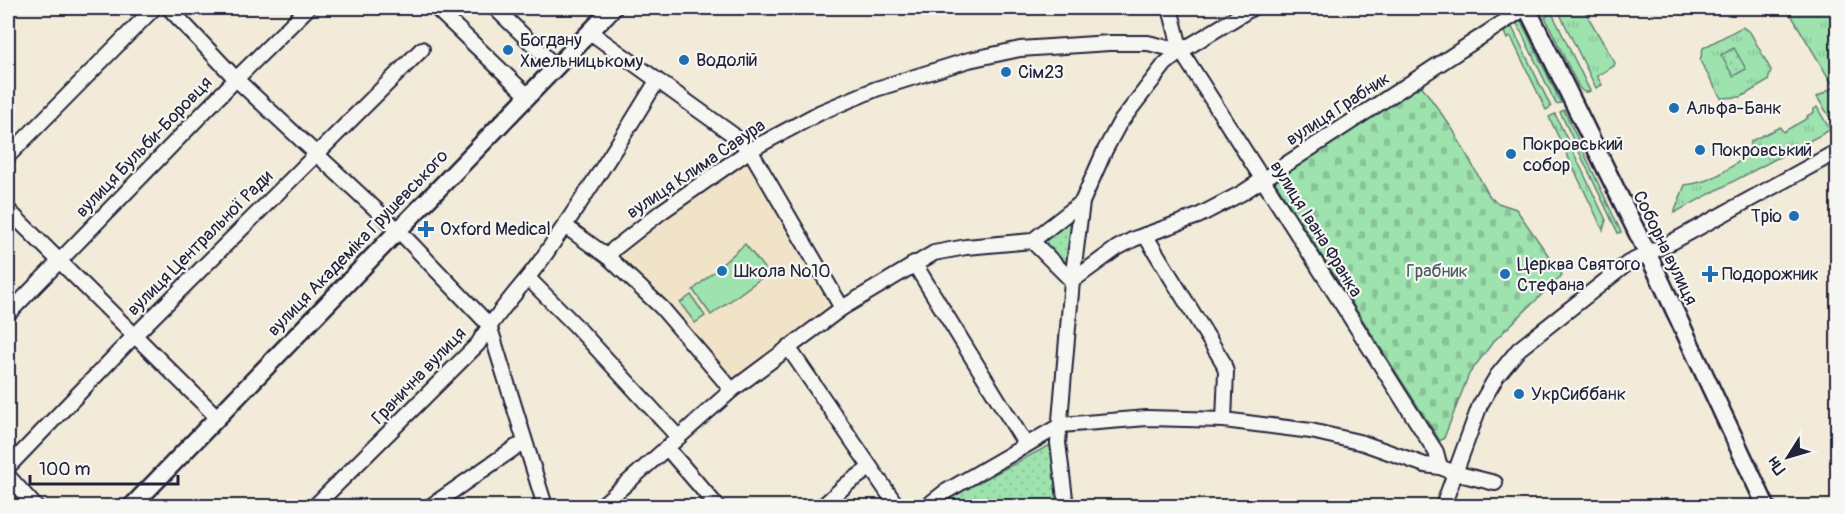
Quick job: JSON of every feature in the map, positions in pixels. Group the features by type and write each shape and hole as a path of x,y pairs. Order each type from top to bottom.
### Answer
{"main road":[{"name":"вулиця Академіка Грушевського","path":"132,507 613,8"},
{"name":"Соборна вулиця","path":"1526,8 1647,254 1766,507"}],"street":[{"path":"8,156 154,8"},
{"path":"169,8 236,79 398,231 489,325 545,507"},
{"name":"вулиця Бульби-Боровця","path":"8,314 57,261 308,8"},
{"path":"436,8 527,95"},
{"path":"495,8 556,67"},
{"name":"вулиця Івана Франка","path":"1170,8 1181,51 1436,452 1440,467"},
{"path":"1066,507 1058,443 1072,281 1082,202 1119,124 1165,64 1181,51 1252,8"},
{"name":"вулиця Грабник","path":"1072,281 1117,248 1145,234 1217,207 1263,180 1526,8"},
{"path":"590,32 732,134 750,150 842,308"},
{"name":"вулиця Клима Савура","path":"608,257 614,249 661,212 750,150 848,100 990,55 1020,49 1109,43 1148,43 1181,51"},
{"name":"вулиця Центральної Ради","path":"8,467 135,335 422,49"},
{"name":"Гранична вулиця","path":"315,507 478,344 489,325 528,278 565,226 657,81"},
{"path":"1443,507 1480,405 1508,361 1540,330 1628,263 1838,151"},
{"path":"601,507 732,390 842,308 934,253 966,247 1032,241 1082,202"},
{"path":"8,210 218,418"},
{"path":"565,226 608,257 662,308 732,390"},
{"path":"1145,234 1223,362 1226,372 1224,420"},
{"path":"1032,241 1072,281"},
{"path":"914,263 1026,445"},
{"path":"528,278 576,326 678,437"},
{"path":"788,347 897,507"},
{"path":"927,507 945,492 1061,425 1147,418 1224,420 1311,431 1363,443 1425,465 1495,483"},
{"path":"431,507 516,447 525,444"},
{"path":"666,448 717,507"},
{"path":"823,507 847,484 870,468"},
{"path":"8,476 35,507"}],"shaded area":[{"name":"Школа №10","path":"750,150 842,308 732,390 608,257"}],"green space":[{"path":"1557,8 1583,8 1615,63 1614,66 1597,76 1602,85 1596,88"},
{"path":"1787,8 1837,8 1838,126 1836,127 1817,97 1834,87"},
{"path":"1552,13 1590,91 1583,91 1578,86 1545,17"},
{"path":"1521,21 1561,103 1556,104 1517,23"},
{"path":"1512,27 1551,107 1546,110 1511,37 1507,39 1504,32"},
{"path":"1742,27 1750,32 1771,70 1768,81 1741,97 1721,98 1700,61 1703,48"},
{"path":"1734,48 1746,69 1733,76 1721,55"},
{"name":"Грабник","path":"1421,85 1453,130 1490,197 1498,203 1516,209 1562,275 1493,342 1469,374 1444,438 1440,441 1275,182"},
{"path":"1817,107 1830,130 1674,213 1685,185 1705,181 1720,174 1750,154 1751,141 1780,127 1783,132 1808,118 1807,116"},
{"path":"1564,110 1621,232 1618,233 1560,112"},
{"path":"1555,114 1606,220 1603,230 1549,117"},
{"path":"1074,217 1069,265 1065,268 1042,245 1041,239"},
{"path":"745,244 768,273 711,315 693,290"},
{"path":"691,295 705,316 695,323 680,303"},
{"path":"1052,444 1060,506 938,506 945,500"}],"place":[{"name":"Богдану Хмельницькому","path":"508,50"},
{"name":"Водолій","path":"684,60"},
{"name":"Сім23","path":"1006,72"},
{"name":"Альфа-Банк","path":"1674,108"},
{"name":"Покровський","path":"1700,150"},
{"name":"Покровський собор","path":"1511,154"},
{"name":"Тріо","path":"1794,216"},
{"name":"Oxford Medical","path":"426,229"},
{"name":"Школа №10","path":"722,271"},
{"name":"Церква Святого Стефана","path":"1505,274"},
{"name":"Подорожник","path":"1710,274"},
{"name":"УкрСиббанк","path":"1519,394"}]}
